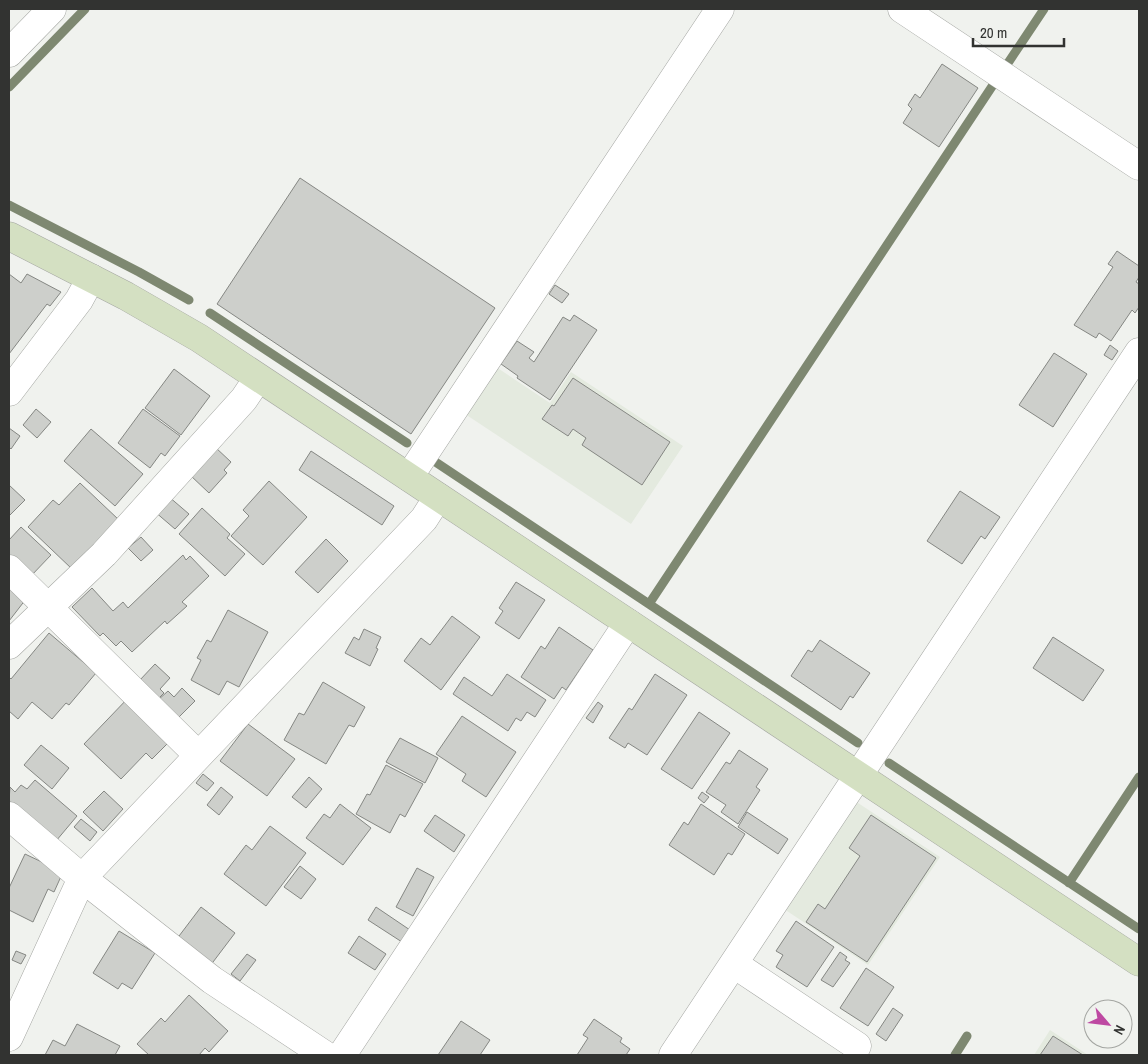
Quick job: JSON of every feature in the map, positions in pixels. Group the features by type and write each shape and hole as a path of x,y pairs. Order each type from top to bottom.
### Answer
{"street":[{"path":"9,53 52,9"},
{"path":"409,477 720,9"},
{"path":"902,9 1139,166"},
{"path":"9,236 175,323 1139,962"},
{"path":"9,392 79,300 90,278"},
{"path":"673,1055 1139,352"},
{"path":"9,645 104,554 244,399 258,378"},
{"path":"9,1037 82,878 424,519 438,497"},
{"path":"9,569 198,755"},
{"path":"342,1055 628,623"},
{"path":"9,816 82,878 212,980 325,1055"},
{"path":"734,964 857,1046"}],"shaded area":[{"path":"496,367 550,403 571,372 683,446 631,524 465,414"},
{"path":"855,801 940,857 868,965 784,909"},
{"path":"1050,1030 1088,1055 1034,1055"}],"building":[{"path":"942,64 978,88 939,147 903,123 912,109 908,105 915,94 920,98"},
{"path":"300,178 495,308 411,434 217,304"},
{"path":"1117,251 1139,266 1139,277 1136,282 1139,284 1139,307 1135,313 1132,310 1111,341 1099,333 1096,338 1074,325 1113,267 1108,264"},
{"path":"9,274 21,283 27,274 61,292 50,306 47,304 9,354"},
{"path":"555,285 569,294 562,303 549,294"},
{"path":"574,315 597,330 550,400 517,378 518,376 501,364 517,341 534,352 529,358 534,362 563,317 570,321"},
{"path":"1110,345 1118,351 1112,360 1104,355"},
{"path":"1054,353 1087,374 1053,427 1019,405"},
{"path":"174,369 210,396 181,435 145,408"},
{"path":"573,378 670,442 642,485 582,445 586,438 573,429 568,436 542,419 552,405 554,406"},
{"path":"36,409 51,422 37,438 23,425"},
{"path":"143,409 180,436 165,456 161,453 150,468 118,443"},
{"path":"9,428 20,436 11,449 9,447"},
{"path":"91,429 143,474 115,506 64,461"},
{"path":"215,447 231,462 224,470 227,473 209,493 190,475"},
{"path":"311,451 394,506 382,525 299,470"},
{"path":"269,481 307,517 263,565 231,536 249,516 243,510"},
{"path":"80,483 119,520 72,569 28,527 53,500 59,505"},
{"path":"9,485 25,500 9,516"},
{"path":"960,491 1000,517 985,539 981,536 962,564 927,541"},
{"path":"168,496 189,514 175,529 154,511"},
{"path":"202,508 230,534 227,538 245,554 225,576 179,534"},
{"path":"21,527 51,555 30,577 9,557 9,540"},
{"path":"141,537 153,550 141,561 128,548"},
{"path":"326,539 348,561 318,593 295,572"},
{"path":"183,555 186,560 190,556 209,576 182,602 187,606 167,624 165,621 132,652 121,641 116,646 103,633 100,636 72,607 92,588 113,611 123,602 128,608"},
{"path":"516,582 545,600 519,639 495,623 503,611 499,608"},
{"path":"9,586 26,599 9,621"},
{"path":"228,610 268,632 239,687 227,681 219,695 191,680 201,660 197,658 207,640 211,642"},
{"path":"452,616 480,637 441,690 404,661 421,638 430,645"},
{"path":"559,627 593,650 566,690 562,687 554,699 521,677 541,646 545,649"},
{"path":"364,629 381,637 370,666 345,653 354,637 359,640"},
{"path":"49,633 96,673 69,705 66,703 52,719 32,702 18,719 9,711 9,677 11,679"},
{"path":"1053,637 1104,670 1083,701 1033,668"},
{"path":"820,640 870,673 853,698 850,696 841,710 791,676 808,650 812,652"},
{"path":"155,664 170,678 160,689 164,693 157,700 139,681"},
{"path":"507,674 546,700 535,717 527,712 521,721 516,718 508,731 453,694 464,677 492,696"},
{"path":"655,674 687,695 647,755 628,743 625,748 609,738 629,708 632,710"},
{"path":"323,682 365,707 354,727 349,725 326,764 284,740 299,713 304,715"},
{"path":"182,688 195,701 177,719 158,700 168,691 174,697"},
{"path":"130,696 168,743 152,759 146,753 121,779 84,744"},
{"path":"598,702 603,706 593,723 586,718"},
{"path":"699,712 730,733 692,789 661,769"},
{"path":"462,716 516,752 486,797 462,781 466,774 436,754"},
{"path":"248,724 295,759 267,796 220,761"},
{"path":"400,738 438,758 425,783 386,762"},
{"path":"41,745 69,768 52,789 24,765"},
{"path":"739,750 768,769 756,787 760,790 738,824 721,812 726,805 706,792 726,762 730,764"},
{"path":"386,765 423,784 405,817 400,814 390,833 356,814 367,794 370,795"},
{"path":"203,774 214,783 207,791 196,783"},
{"path":"309,777 322,789 306,808 292,797"},
{"path":"35,780 77,816 56,841 9,801 10,787 15,792 21,785 27,789"},
{"path":"221,787 233,797 219,815 207,805"},
{"path":"104,791 123,809 103,831 83,812"},
{"path":"702,792 709,797 704,803 698,798"},
{"path":"340,804 371,828 343,865 306,838 324,814 330,818"},
{"path":"701,804 745,834 732,855 728,853 714,875 669,845 684,822 688,825"},
{"path":"747,812 788,839 778,854 738,827"},
{"path":"435,815 465,835 454,852 424,831"},
{"path":"871,815 936,858 867,962 806,922 818,904 825,909 860,856 849,848"},
{"path":"81,819 97,832 90,841 74,827"},
{"path":"270,826 306,853 266,906 224,874 246,845 252,850"},
{"path":"25,854 63,872 54,892 48,889 33,922 9,910 9,888"},
{"path":"300,866 316,879 301,899 284,887"},
{"path":"417,868 434,877 413,916 396,907"},
{"path":"201,907 235,933 210,966 176,940"},
{"path":"376,907 410,930 402,942 368,920"},
{"path":"796,921 834,947 807,987 776,967 783,955 776,951"},
{"path":"119,931 155,953 132,989 122,983 118,989 93,973"},
{"path":"359,936 386,954 375,970 348,953"},
{"path":"16,951 26,955 21,964 12,960"},
{"path":"840,952 847,957 845,960 850,963 833,987 821,980"},
{"path":"247,954 256,960 240,981 231,974"},
{"path":"866,968 894,987 868,1026 840,1008"},
{"path":"189,995 228,1031 209,1052 205,1048 199,1055 149,1055 137,1044 161,1018 165,1022"},
{"path":"893,1008 903,1015 886,1041 876,1034"},
{"path":"594,1019 622,1038 620,1042 630,1049 626,1055 577,1055 588,1038 583,1035"},
{"path":"461,1021 490,1040 480,1055 438,1055"},
{"path":"77,1024 120,1046 115,1055 45,1055 53,1040 65,1046"},
{"path":"1053,1036 1083,1055 1040,1055"}],"waterway":[{"path":"9,87 85,9"},
{"path":"1008,63 1044,9"},
{"path":"649,604 993,85"},
{"path":"9,205 189,300"},
{"path":"210,313 407,443"},
{"path":"437,463 858,743"},
{"path":"889,763 1139,929"},
{"path":"1069,883 1139,777"},
{"path":"955,1055 967,1036"}]}
